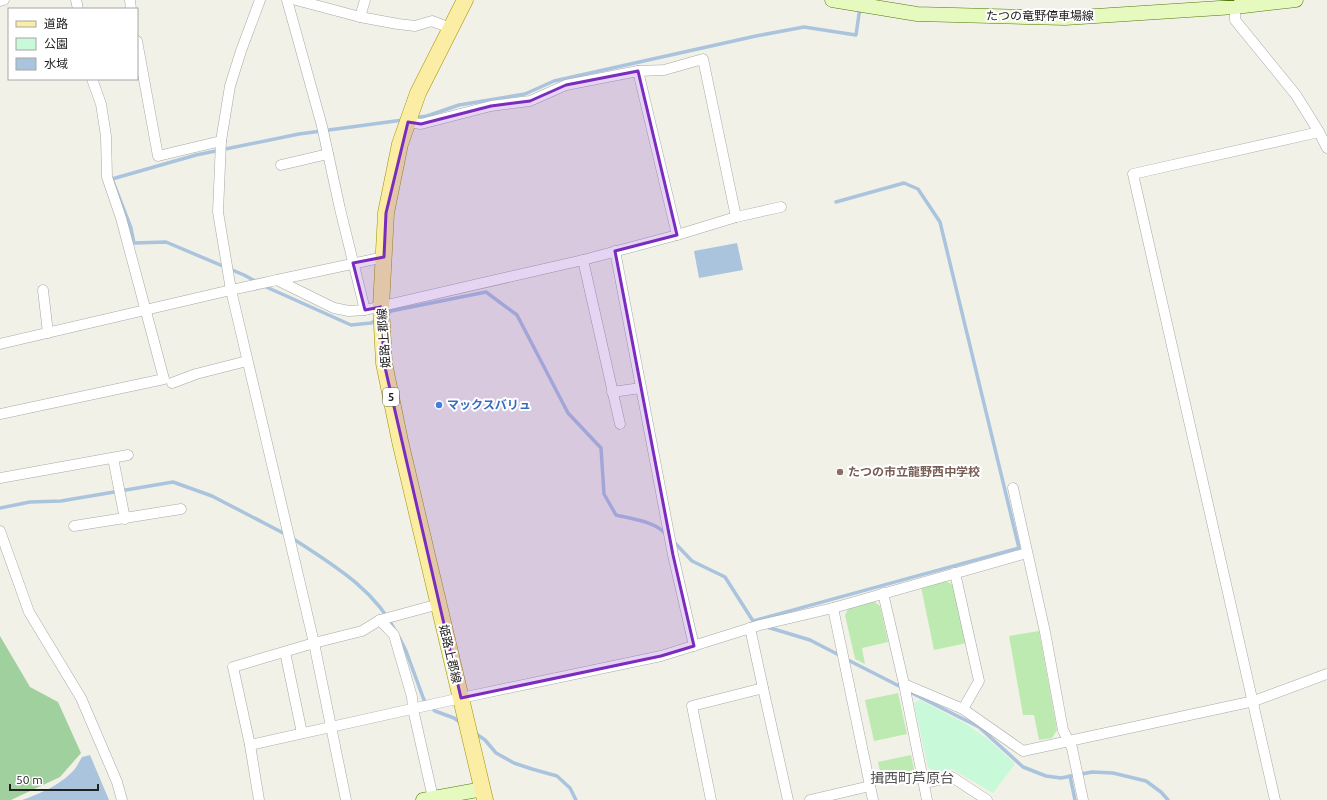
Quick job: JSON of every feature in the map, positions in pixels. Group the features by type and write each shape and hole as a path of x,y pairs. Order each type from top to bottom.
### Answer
{"main road":[{"name":"姫路上郡線","path":"465,0 418,93 400,144 386,213 381,307 384,364 484,794"},
{"name":"たつの竜野停車場線","path":"832,0 917,14 1065,18 1235,7 1296,0"},
{"path":"428,799 484,794"}],"street":[{"path":"0,1 4,0"},
{"path":"260,0 230,86 221,141 218,212 231,290 314,643 346,800"},
{"path":"287,0 323,130 365,310"},
{"path":"296,0 360,17 398,24 415,26 432,21 450,28"},
{"path":"360,17 365,0"},
{"path":"1235,7 1235,20 1296,95 1327,148"},
{"path":"138,46 158,156 221,141"},
{"path":"408,122 422,124 491,106 530,101 566,85 638,71 664,70 703,59 736,217"},
{"path":"638,71 677,235"},
{"path":"0,414 164,379 121,218 107,177 106,136 101,104 92,80"},
{"path":"1275,800 1133,174 1319,132"},
{"path":"281,165 328,154"},
{"path":"278,280 334,308 350,311 365,310 583,260 677,235 736,217 781,207"},
{"path":"615,251 673,555 694,646"},
{"path":"0,344 231,290 384,257"},
{"path":"583,260 620,424"},
{"path":"43,290 48,333"},
{"path":"172,383 196,374 247,361"},
{"path":"612,392 641,388"},
{"path":"0,478 128,455"},
{"path":"113,458 125,519"},
{"path":"1013,488 1045,632 1063,730 1072,748 1083,800"},
{"path":"74,526 181,509"},
{"path":"0,531 29,612 81,698 117,782 122,800"},
{"path":"250,745 461,698 661,656 750,628 833,608 1027,553"},
{"path":"955,573 979,681 962,709"},
{"path":"883,593 904,684 927,800"},
{"path":"259,800 250,745 233,667 314,643 362,631 380,620 439,604"},
{"path":"833,608 873,800"},
{"path":"380,620 394,636 412,697 418,708 428,799"},
{"path":"750,628 788,800"},
{"path":"285,652 302,733"},
{"path":"904,684 962,709 1023,750 1254,702 1327,674"},
{"path":"711,800 692,706 763,688"},
{"path":"924,783 952,777 987,800"},
{"path":"810,800 870,786"}],"highlighted area":[{"path":"638,71 677,235 615,251 673,555 694,646 661,656 461,698 384,363 381,307 365,310 353,263 384,257 386,213 408,122 421,124 491,106 530,101 566,85"}],"green space":[{"path":"946,581 955,586 967,643 934,650 921,587"},
{"path":"872,600 880,606 888,642 862,648 865,664 855,659 845,615 849,607"},
{"path":"1039,631 1057,730 1052,738 1039,740 1034,715 1023,715 1009,636"},
{"path":"0,636 30,687 58,702 81,753 60,777 11,800 0,800"},
{"path":"898,693 907,734 874,741 865,700"},
{"path":"920,700 966,724 989,740 1015,764 993,793 952,769 935,773 928,767 914,703"},
{"path":"911,755 916,779 883,786 878,762"}],"water":[{"path":"737,243 743,270 699,278 694,251"},
{"path":"90,755 109,800 22,800 54,786 73,771 82,757"}],"waterway":[{"path":"413,118 427,116 459,105 525,94 554,81 756,36 804,27 856,35 860,7"},
{"path":"257,282 166,242 134,243 131,228 112,179 196,155 299,134 403,120"},
{"path":"753,621 1019,548 940,222 918,189 904,183 836,202"},
{"path":"264,286 351,325 371,323 378,319"},
{"path":"387,314 391,311 486,292 517,315 568,413 601,448 604,494 616,515 649,523 666,534"},
{"path":"0,508 30,502 61,501 173,482 212,496 287,535"},
{"path":"292,538 350,578 364,590 387,616 396,632"},
{"path":"673,541 692,561 725,577 753,621 757,623"},
{"path":"767,627 810,640 841,656"},
{"path":"399,637 406,651 424,700 435,711 454,718 461,723"},
{"path":"846,659 903,688"},
{"path":"908,691 979,727 1023,767 1046,776 1061,778 1092,772 1113,773 1146,781 1161,792 1168,800"},
{"path":"475,733 485,740 496,753 514,763 557,776 570,788 576,800"},
{"path":"1070,776 1075,800"}],"place":[{"name":"マックスバリュ","path":"439,405"},
{"name":"たつの市立龍野西中学校","path":"840,472"}],"district":[{"name":"揖西町芦原台","path":"912,778"}]}
